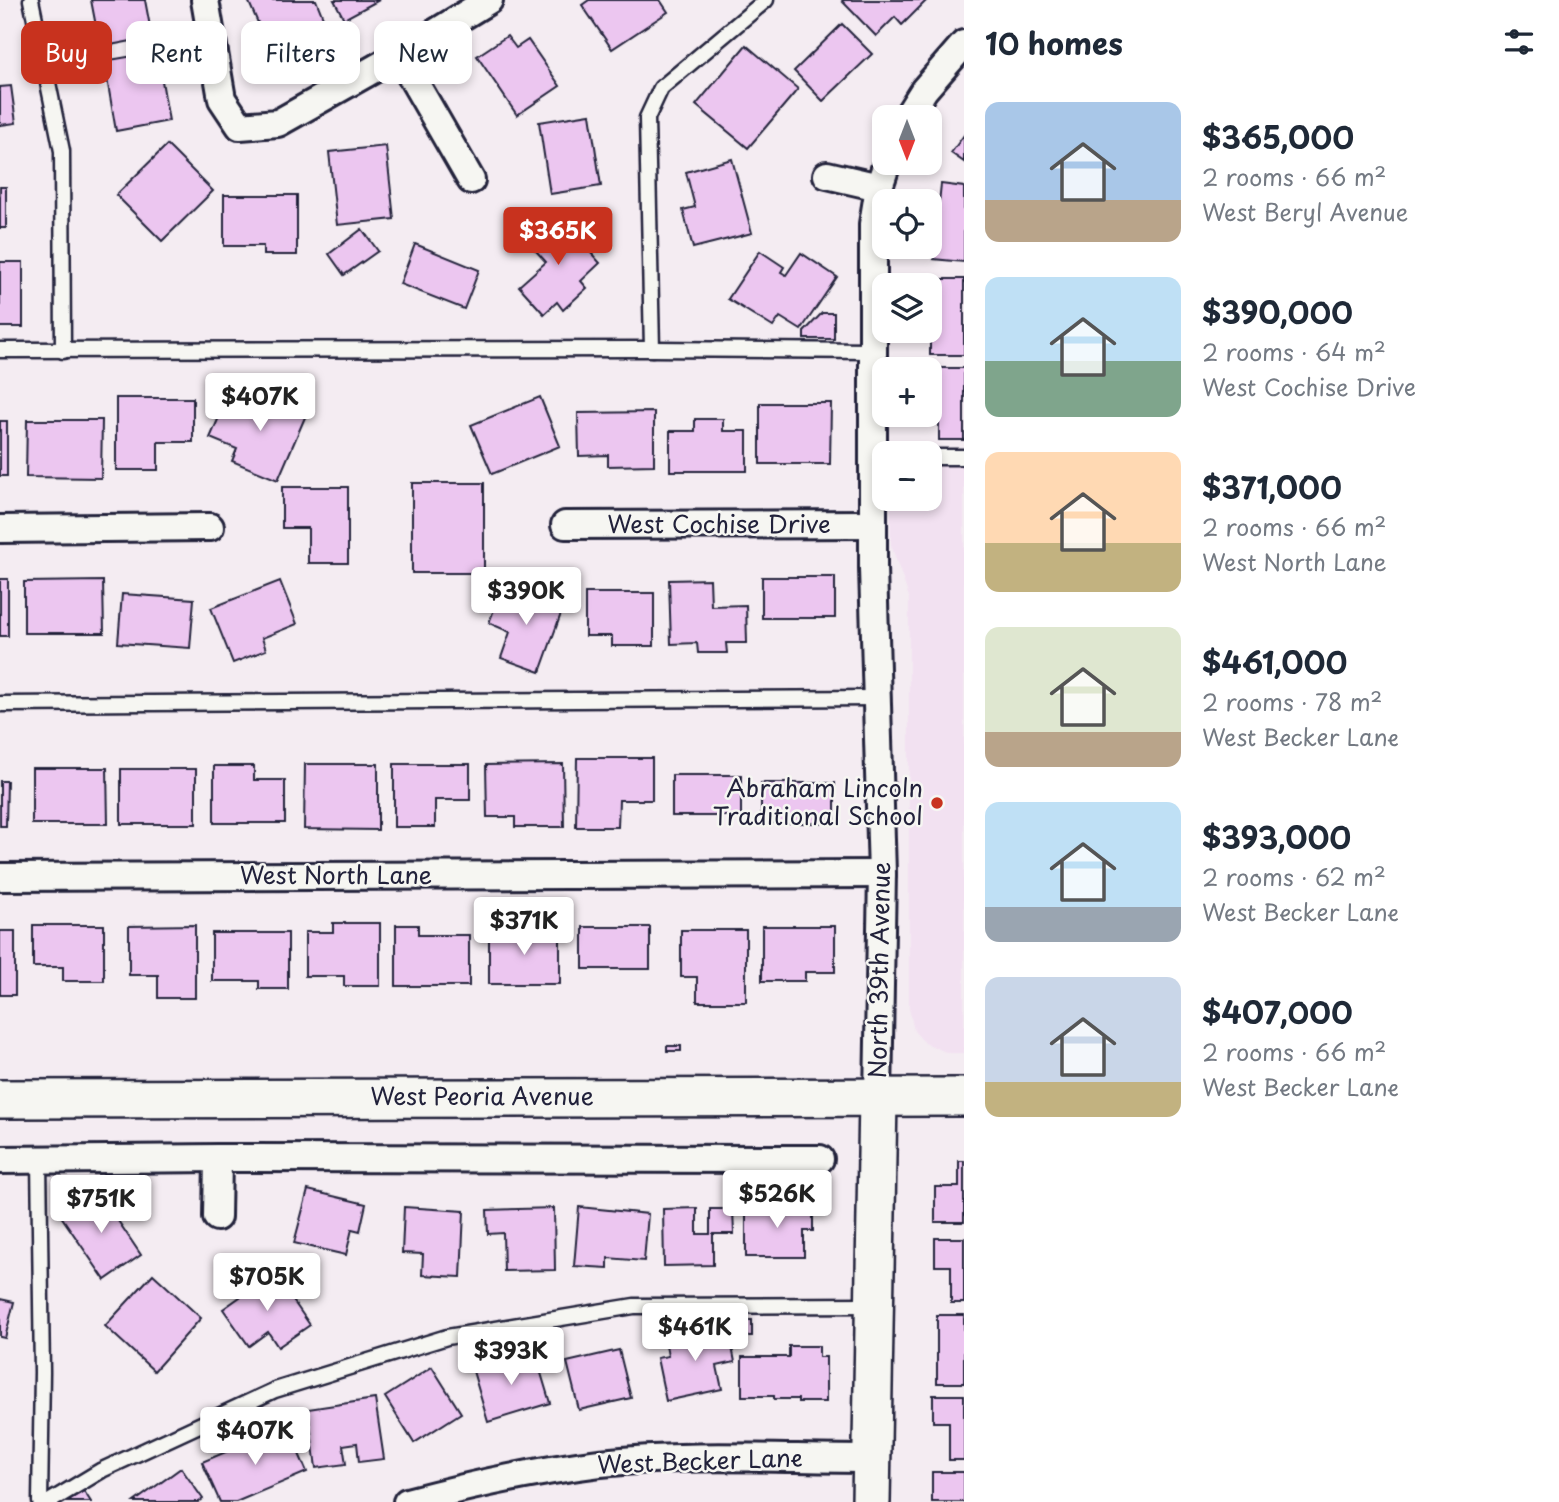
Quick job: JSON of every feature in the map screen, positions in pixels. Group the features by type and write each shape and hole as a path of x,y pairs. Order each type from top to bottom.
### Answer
{"main road":[{"name":"North 39th Avenue","path":"871,1502 878,1097"},
{"name":"West Peoria Avenue","path":"0,1099 964,1097"}],"street":[{"path":"205,0 222,99 240,126 278,123 374,69"},
{"path":"455,21 489,0"},
{"path":"914,105 964,44"},
{"path":"416,84 471,180"},
{"name":"North 39th Avenue","path":"827,175 872,175"},
{"name":"North 39th Avenue","path":"877,441 872,351 873,224 883,175"},
{"name":"North 39th Avenue","path":"874,511 882,874 878,1097"},
{"name":"West Cochise Drive","path":"565,526 873,524"},
{"path":"0,529 210,527"},
{"name":"West North Lane","path":"0,877 882,874"},
{"path":"217,1217 218,1158"},
{"path":"0,1160 820,1159"},
{"name":"West Becker Lane","path":"407,1502 510,1477 601,1463 692,1457 871,1460"}],"lane":[{"path":"31,0 62,151 63,351"},
{"path":"652,349 647,118 661,88 766,0"},
{"path":"0,350 872,351"},
{"path":"942,457 964,457"},
{"path":"0,704 877,698"},
{"path":"39,1160 42,1372 40,1502"},
{"path":"49,1502 102,1470 275,1390 447,1336 634,1306 873,1305"}],"shaded area":[{"name":"Abraham Lincoln Traditional School","path":"942,460 964,460 964,1053 948,1053 925,1043 914,1031 909,1008 909,597 891,545 891,511 942,511"}],"building":[{"path":"91,0 145,0 149,21 126,21 126,42 112,45 112,21 95,21"},
{"path":"248,0 316,0 324,21 257,21"},
{"path":"334,0 379,0 344,19"},
{"path":"589,0 660,0 668,12 612,49 582,5"},
{"path":"843,0 927,0 902,25 895,17 876,36"},
{"path":"842,24 872,54 823,101 794,71"},
{"path":"507,36 516,48 528,40 560,86 517,115 477,56"},
{"path":"746,45 798,89 748,148 696,105"},
{"path":"126,57 126,84 163,84 169,121 116,131 108,84 112,84 112,60"},
{"path":"11,86 16,123 0,125 0,87"},
{"path":"590,114 601,186 550,194 539,122"},
{"path":"964,135 964,162 951,153"},
{"path":"167,145 213,191 162,241 116,195"},
{"path":"386,146 394,219 337,225 329,152"},
{"path":"732,159 752,233 693,248 683,210 695,207 686,172"},
{"path":"941,184 964,187 964,262 933,259 942,259"},
{"path":"0,187 6,187 6,228 0,228"},
{"path":"224,195 297,195 297,255 263,255 263,246 224,246"},
{"path":"556,214 600,263 581,281 587,288 563,310 557,302 544,314 519,286 546,262 527,241"},
{"path":"362,229 378,251 344,275 329,254"},
{"path":"415,244 479,270 464,309 400,284"},
{"path":"760,251 784,267 781,272 786,275 801,253 837,277 801,330 780,317 773,327 728,299"},
{"path":"0,262 23,262 23,327 0,327"},
{"path":"942,279 964,279 964,355 930,355 930,343 942,343"},
{"path":"822,313 834,313 834,339 804,339 804,332"},
{"path":"942,368 964,368 964,440 939,440 939,427 942,427"},
{"path":"229,394 276,413 282,397 309,408 278,480 232,461 237,449 210,438"},
{"path":"540,397 560,446 492,474 471,425"},
{"path":"116,398 193,398 193,442 158,442 158,470 116,470"},
{"path":"760,403 831,403 830,464 760,464"},
{"path":"654,412 654,465 608,466 608,455 579,456 578,413"},
{"path":"695,419 723,419 723,431 747,431 747,471 670,471 670,431 695,431"},
{"path":"27,420 102,420 101,478 26,477"},
{"path":"0,421 7,421 7,476 0,476"},
{"path":"412,483 484,483 484,573 412,573"},
{"path":"282,487 348,487 348,563 308,563 308,528 282,528"},
{"path":"762,577 835,577 835,618 762,618"},
{"path":"0,579 8,579 8,636 0,636"},
{"path":"710,579 711,606 746,605 747,643 726,643 727,653 698,653 697,643 671,644 669,580"},
{"path":"103,581 104,633 24,633 24,582"},
{"path":"280,581 297,624 262,638 266,650 233,663 211,608"},
{"path":"503,586 563,608 540,672 501,658 510,632 489,623"},
{"path":"585,593 654,593 654,646 612,646 612,636 585,636"},
{"path":"122,594 194,599 190,648 118,643"},
{"path":"577,758 652,758 652,800 619,800 618,827 576,827"},
{"path":"305,764 378,764 378,830 304,829"},
{"path":"394,764 470,764 470,800 435,800 435,827 394,827"},
{"path":"563,764 564,827 515,827 515,817 487,817 486,765"},
{"path":"214,766 254,766 254,780 285,780 285,823 214,823"},
{"path":"32,768 107,768 108,824 32,824"},
{"path":"121,769 196,769 196,824 121,824"},
{"path":"672,775 741,775 741,816 672,816"},
{"path":"0,781 7,781 6,826 0,826"},
{"path":"761,783 835,783 835,823 761,823"},
{"path":"333,923 380,923 380,986 344,986 344,976 305,976 305,932 333,932"},
{"path":"33,925 104,925 104,981 63,981 63,967 33,967"},
{"path":"195,925 195,998 158,998 158,975 129,975 129,926"},
{"path":"396,925 418,925 418,935 469,935 469,986 396,986"},
{"path":"762,926 835,926 835,972 805,972 805,981 762,981"},
{"path":"583,927 650,927 650,969 583,969"},
{"path":"489,930 560,930 560,984 489,984"},
{"path":"681,930 746,930 746,1002 697,1002 697,977 681,977"},
{"path":"0,931 15,931 15,995 0,995"},
{"path":"212,933 288,933 288,989 259,989 259,981 212,981"},
{"path":"667,1046 681,1046 681,1051 667,1051"},
{"path":"959,1161 964,1161 964,1222 935,1222 935,1187 959,1187"},
{"path":"308,1190 366,1204 360,1231 352,1229 346,1255 294,1243"},
{"path":"98,1191 141,1255 105,1280 61,1216"},
{"path":"746,1204 813,1204 813,1231 804,1231 804,1257 746,1257"},
{"path":"404,1207 464,1211 461,1277 422,1275 423,1254 402,1253"},
{"path":"579,1207 648,1214 644,1261 608,1258 608,1268 574,1266"},
{"path":"554,1208 555,1270 504,1271 503,1233 488,1234 487,1210"},
{"path":"697,1208 697,1234 710,1234 710,1209 733,1209 734,1234 713,1234 713,1265 664,1266 663,1209"},
{"path":"935,1238 964,1238 964,1303 951,1303 951,1266 935,1266"},
{"path":"274,1273 310,1325 278,1347 268,1332 249,1346 223,1309"},
{"path":"153,1274 201,1318 154,1371 105,1326"},
{"path":"0,1299 14,1302 5,1338 0,1337"},
{"path":"937,1315 964,1315 964,1383 937,1383"},
{"path":"740,1320 752,1320 752,1336 740,1336"},
{"path":"728,1327 735,1362 717,1366 722,1389 666,1401 657,1358 668,1356 665,1339"},
{"path":"789,1346 819,1346 819,1357 826,1357 826,1402 798,1402 798,1399 774,1399 774,1396 742,1396 742,1357 789,1357"},
{"path":"619,1350 631,1398 579,1410 567,1362"},
{"path":"535,1353 550,1403 488,1422 473,1371"},
{"path":"432,1367 461,1413 414,1443 385,1397"},
{"path":"933,1395 964,1395 964,1460 949,1460 949,1422 933,1422"},
{"path":"375,1399 384,1459 359,1462 357,1443 343,1445 346,1464 316,1468 308,1409"},
{"path":"287,1426 307,1472 236,1502 220,1502 202,1462"},
{"path":"181,1468 203,1499 199,1502 134,1502"},
{"path":"932,1472 964,1472 964,1502 932,1502"},
{"path":"84,1491 91,1502 65,1502"}],"place":[{"name":"Abraham Lincoln Traditional School","path":"937,803"}]}
